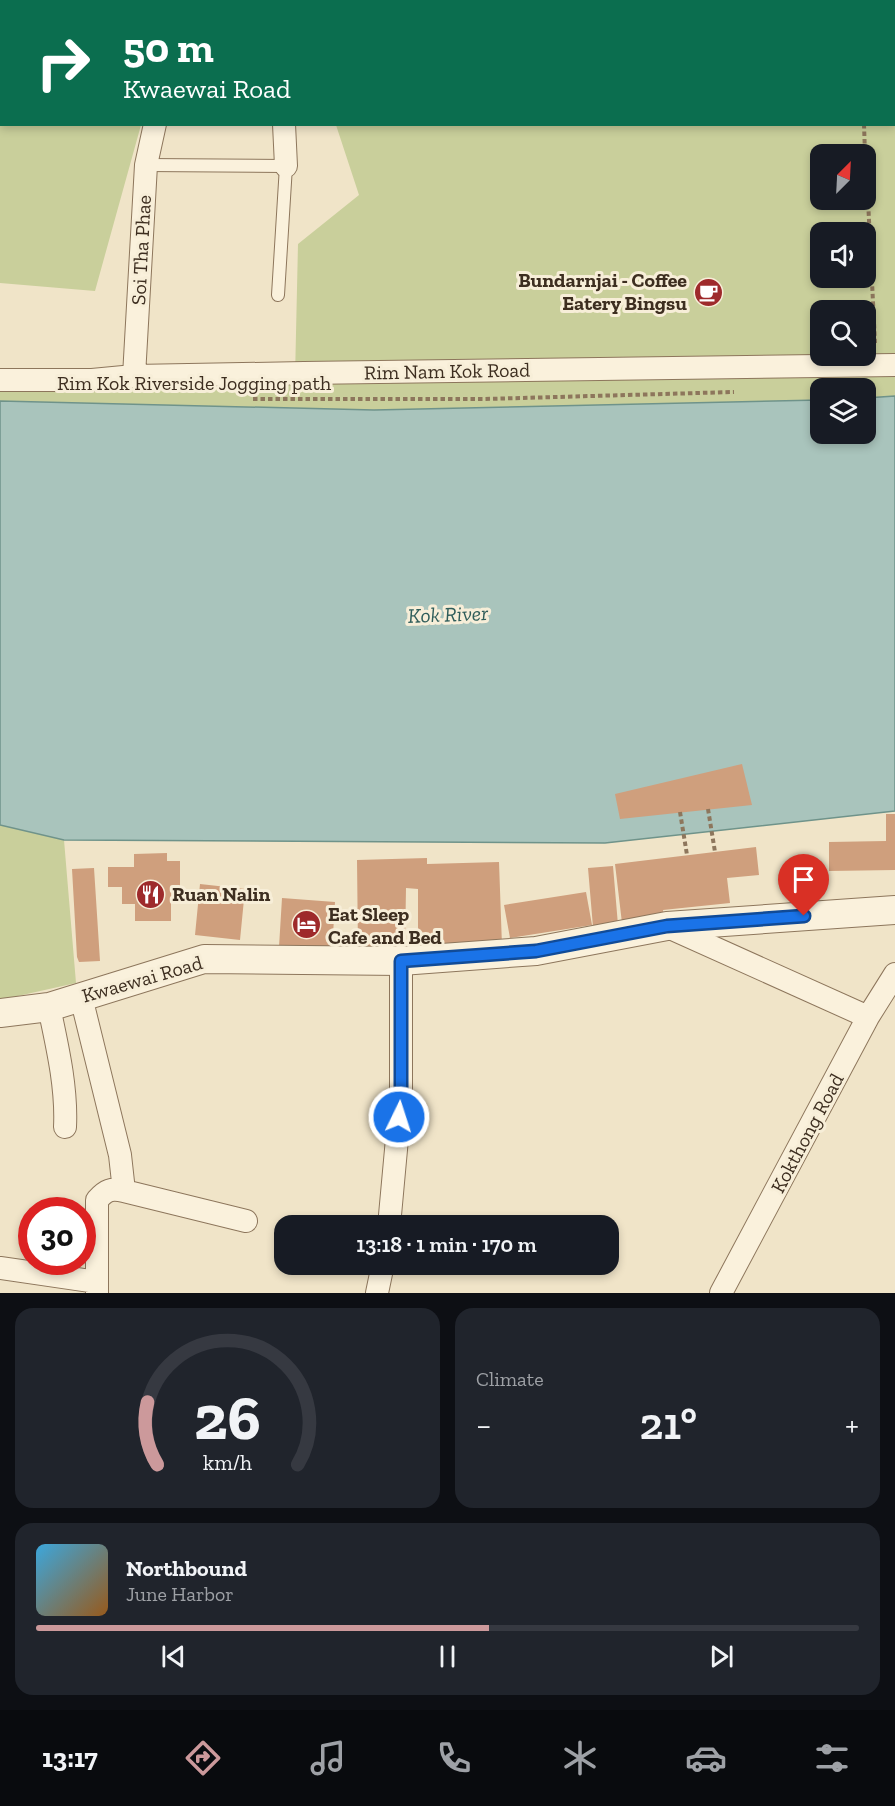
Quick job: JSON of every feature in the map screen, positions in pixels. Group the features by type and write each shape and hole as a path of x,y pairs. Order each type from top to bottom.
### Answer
{"street":[{"name":"Soi Tha Phae","path":"134,376 146,165 155,126"},
{"path":"284,126 286,166"},
{"name":"Rim Nam Kok Road","path":"0,380 886,365"},
{"name":"Kwaewai Road","path":"0,1013 49,1007 204,959 401,961 536,951 667,926 895,910"},
{"path":"667,926 868,1017"},
{"path":"390,1215 401,1095 401,961"},
{"name":"Kokthong Road","path":"722,1293 868,1017 888,1002 895,974"},
{"path":"81,997 120,1155 124,1191"},
{"path":"49,1007 66,1112 65,1127"},
{"path":"0,1268 97,1288 97,1200 105,1190 115,1189 246,1221"},
{"path":"377,1293 381,1275"}],"lane":[{"path":"146,165 286,166 278,295"}],"path":[{"path":"864,126 865,144"},
{"path":"870,210 886,365"},
{"name":"Rim Kok Riverside Jogging path","path":"251,399 485,399 737,392"},
{"path":"708,809 715,852"},
{"path":"680,812 687,855"}],"green space":[{"path":"0,126 141,126 95,291 0,283"},
{"path":"336,126 895,126 895,396 876,397 876,378 810,378 810,401 788,402 374,410 0,401 0,381 295,378 298,244 359,195"},
{"path":"0,825 64,840 76,983 0,1000"}],"water":[{"name":"Kok River","path":"895,396 895,811 605,843 64,840 0,825 0,401 374,410 810,400 810,444 876,444 876,397"}],"building":[{"path":"742,764 752,805 620,819 615,794"},
{"path":"886,814 895,814 895,870 829,871 829,842 886,841"},
{"path":"756,847 759,875 727,878 730,903 663,910 664,918 622,923 615,864"},
{"name":"Ruan Nalin","path":"167,853 167,861 180,861 180,901 171,901 171,921 135,921 135,904 122,904 122,887 108,887 108,867 134,867 134,854"},
{"path":"427,858 427,864 499,862 502,946 418,955 418,889 406,888 405,948 358,950 357,860"},
{"path":"613,866 618,925 593,927 588,868"},
{"path":"94,868 100,961 79,962 72,869"},
{"path":"200,884 245,889 240,940 195,935"},
{"path":"586,892 592,925 510,938 504,905"},
{"name":"Eat Sleep Cafe and Bed","path":"282,898 335,902 332,951 279,947"}],"place":[{"name":"Bundarnjai - Coffee Eatery Bingsu","path":"708,292"},
{"name":"Ruan Nalin","path":"151,894"},
{"name":"Eat Sleep Cafe and Bed","path":"307,925"}],"route":[{"path":"399,1117 401,961 536,951 667,926 804,916"}]}
